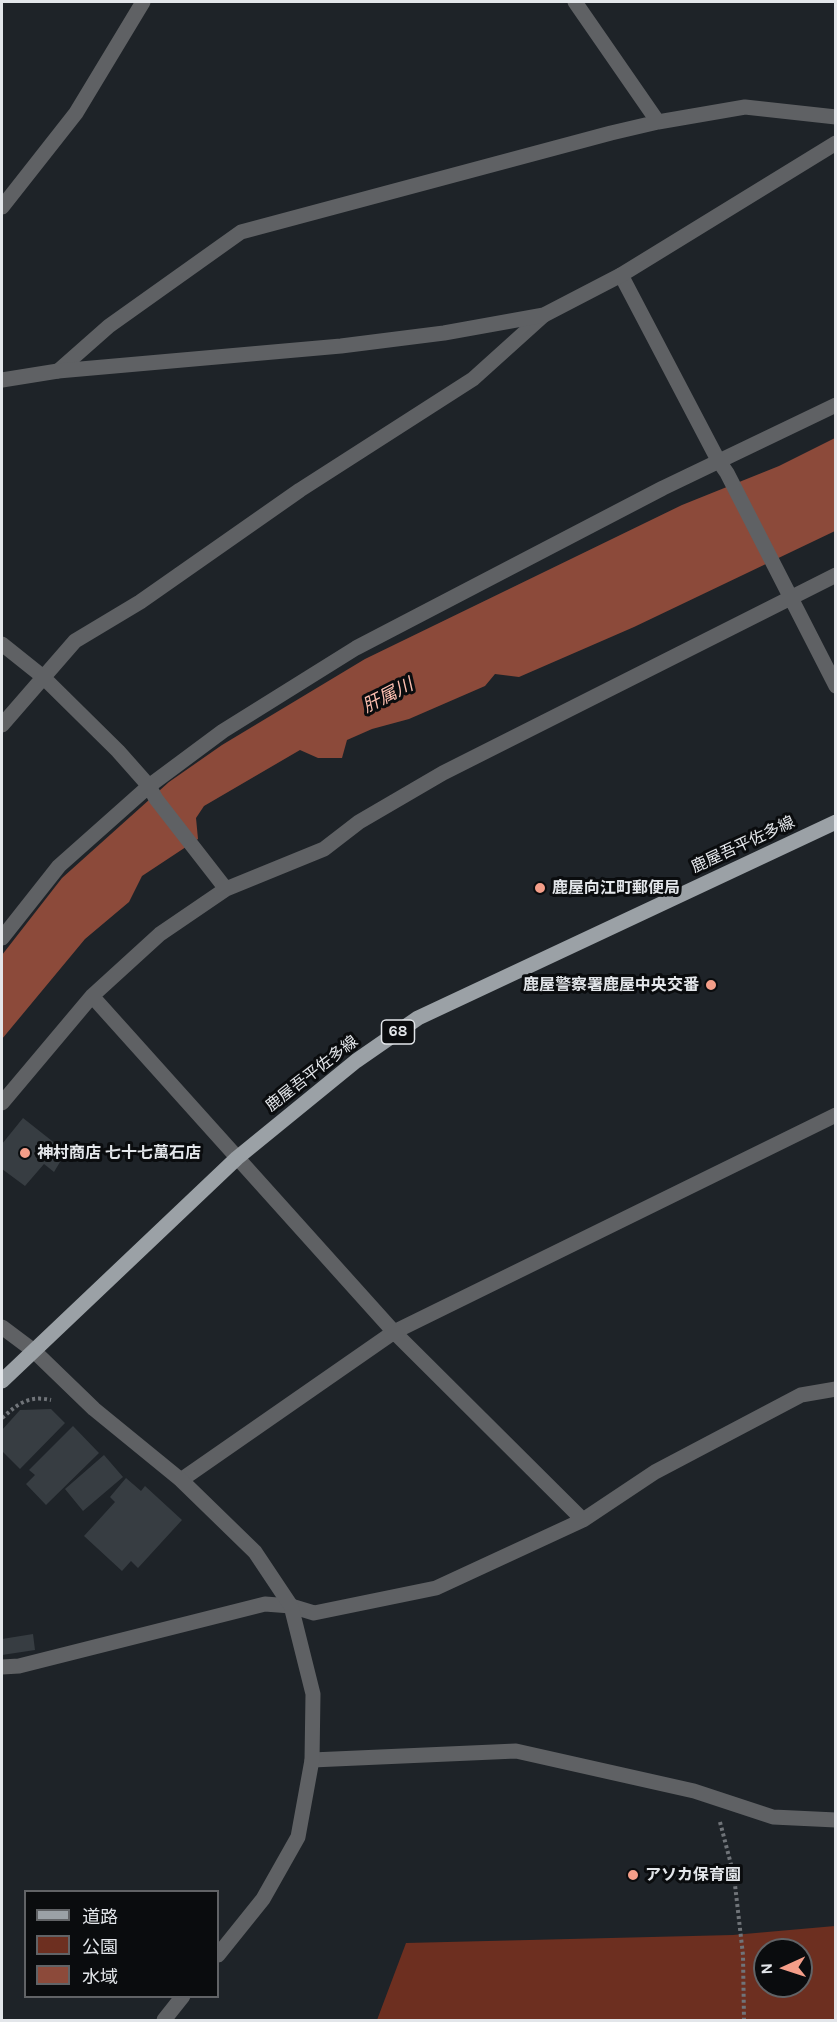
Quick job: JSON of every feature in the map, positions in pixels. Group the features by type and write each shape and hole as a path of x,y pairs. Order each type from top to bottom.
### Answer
{"main road":[{"name":"鹿屋吾平佐多線","path":"2,1381 237,1158 356,1061 418,1018 836,822"}],"street":[{"path":"2,207 76,114 142,2"},
{"path":"575,2 658,122"},
{"path":"58,371 109,326 241,232 658,122 745,107 836,117"},
{"path":"2,725 42,676 75,641 140,602 300,490 473,379 544,315 621,276 836,143"},
{"path":"621,276 727,473 836,686"},
{"path":"2,380 58,371 341,346 444,333 544,315"},
{"path":"2,938 59,866 152,793 223,731 356,648 718,460 836,405"},
{"path":"2,1103 92,996 160,933 226,889 324,849 359,822 443,773 788,590 836,575"},
{"path":"2,644 42,676 118,751 226,889"},
{"path":"92,996 393,1332 583,1520"},
{"path":"181,1480 393,1332 836,1116"},
{"path":"2,1327 34,1351 94,1409 181,1480 255,1552 291,1606 313,1694 312,1760 298,1837 263,1899 219,1954"},
{"path":"2,1667 19,1666 266,1604 291,1606 314,1613 436,1588 583,1520 655,1472 801,1395 836,1389"},
{"path":"312,1760 516,1751 694,1791 773,1817 836,1820"},
{"path":"164,2020 181,1998"}],"path":[{"path":"2,1418 26,1400 55,1401"},
{"path":"714,1798 734,1876 742,1955 744,2020"}],"green space":[{"path":"835,1926 835,2020 377,2020 406,1943 733,1935"}],"water":[{"name":"肝属川","path":"835,438 835,531 634,627 519,677 495,674 485,686 409,719 372,729 347,740 342,758 318,758 300,750 204,806 196,818 198,839 142,876 129,902 85,939 2,1039 2,955 62,878 169,782 222,745 365,659 682,505 779,466"}],"building":[{"path":"23,1118 66,1152 54,1172 44,1164 25,1186 2,1169 2,1144"},
{"path":"51,1409 65,1423 20,1469 2,1451 2,1430 20,1410"},
{"path":"73,1426 99,1453 46,1505 26,1484 35,1475 29,1470"},
{"path":"104,1455 123,1477 83,1511 65,1489"},
{"path":"126,1478 141,1491 145,1486 182,1520 138,1568 131,1561 122,1571 84,1536 115,1502 110,1497"},
{"path":"33,1634 35,1650 2,1655 2,1639"}],"place":[{"name":"鹿屋向江町郵便局","path":"540,888"},
{"name":"鹿屋警察署鹿屋中央交番","path":"711,985"},
{"name":"神村商店 七十七萬石店","path":"25,1153"},
{"name":"アソカ保育園","path":"633,1875"}]}
